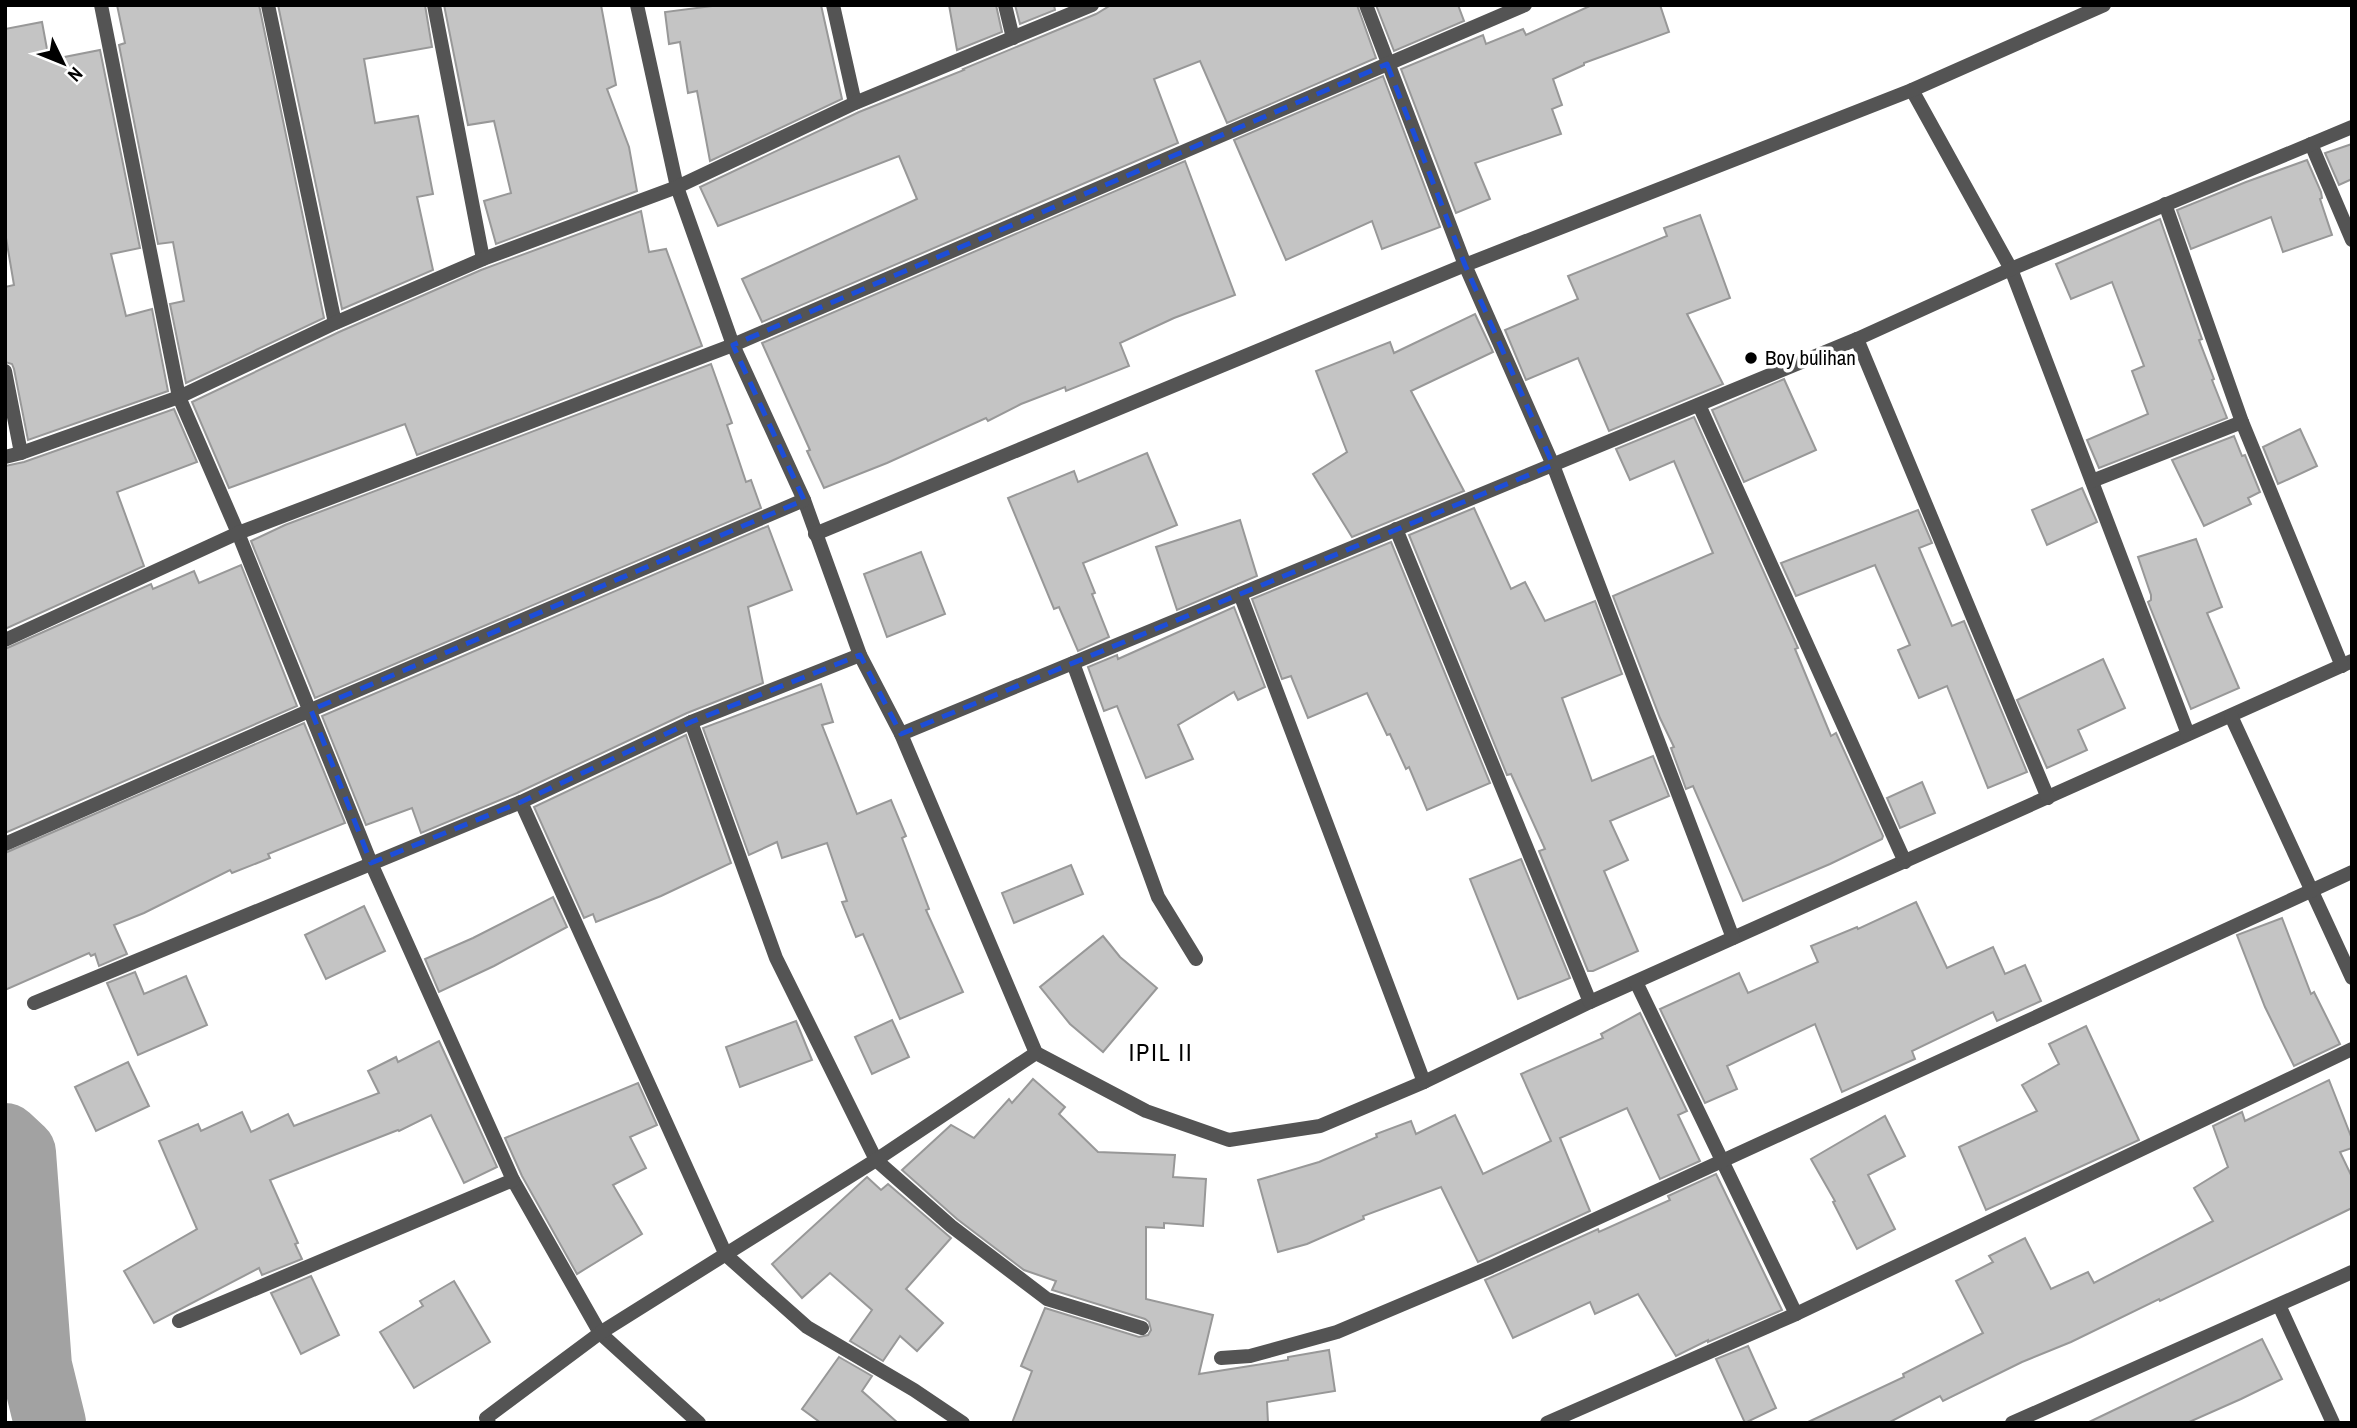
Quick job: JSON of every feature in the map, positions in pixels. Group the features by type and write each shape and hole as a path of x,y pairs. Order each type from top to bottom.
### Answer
{"street":[{"path":"100,5 179,397 311,710 371,863 513,1180 600,1333 699,1423"},
{"path":"268,5 335,323"},
{"path":"435,5 483,258"},
{"path":"637,5 677,187 733,345 804,500 860,655 901,734 1036,1053 1146,1111 1229,1140 1320,1126 1424,1082 1590,1002 2347,664 2242,422 2165,204"},
{"path":"833,5 855,103"},
{"path":"1005,5 1013,38"},
{"path":"5,457 179,397 335,323 483,258 677,187 855,103 1092,5"},
{"path":"1366,5 1465,265 1553,465 1733,938"},
{"path":"5,640 238,533 733,345 1525,5"},
{"path":"815,534 1465,265 1913,90 2104,5"},
{"path":"1913,90 2011,269 2188,734"},
{"path":"901,734 1857,339 2011,269 2352,127"},
{"path":"2311,144 2352,240"},
{"path":"1857,339 2049,798"},
{"path":"5,371 21,453"},
{"path":"1699,405 1905,862"},
{"path":"2092,481 2242,422"},
{"path":"5,844 804,500"},
{"path":"1396,529 1590,1002"},
{"path":"1240,594 1424,1082"},
{"path":"34,1003 521,802 691,722 860,655"},
{"path":"1073,663 1158,897 1196,958"},
{"path":"2231,716 2352,978"},
{"path":"691,722 776,958 876,1160 951,1226 1047,1298 1142,1328"},
{"path":"521,802 726,1255 807,1327 914,1390 963,1423"},
{"path":"1221,1358 1250,1356 1337,1332 1491,1267 2352,872"},
{"path":"1636,982 1796,1314"},
{"path":"1547,1423 1796,1314 2352,1049"},
{"path":"489,1423 486,1418 600,1333 876,1160 1036,1053"},
{"path":"179,1321 513,1180"},
{"path":"2012,1423 2352,1272"},
{"path":"2279,1305 2333,1423"}],"highlighted area":[{"path":"1387,64 1465,265 1553,465 901,734 860,655 691,722 521,802 371,863 311,710 804,500 733,345"}],"building":[{"path":"117,5 259,5 324,318 186,383 170,304 184,301 173,242 158,244 119,45 125,43"},
{"path":"278,5 425,5 432,47 364,59 375,123 418,116 433,194 417,197 433,270 342,309"},
{"path":"444,5 601,5 616,85 607,89 629,147 637,191 496,244 484,201 511,193 494,121 468,125"},
{"path":"720,5 821,5 842,99 710,161 697,91 688,93 680,42 669,44 665,12"},
{"path":"949,5 996,5 1002,32 957,50"},
{"path":"1015,5 1054,5 1055,10 1020,24"},
{"path":"1111,5 1357,5 1376,58 1227,123 1200,61 1154,79 1178,143 762,322 742,279 917,199 899,156 718,226 700,187 859,112 1096,14"},
{"path":"1376,5 1458,5 1464,21 1394,51"},
{"path":"1592,5 1660,5 1669,32 1584,63 1553,79 1562,105 1552,109 1561,134 1475,163 1490,199 1456,213 1401,69 1483,35 1486,44 1523,29 1526,35"},
{"path":"42,22 49,60 100,50 140,248 111,254 126,316 152,309 168,391 28,440 14,369 12,364 5,362 5,287 14,285 5,232 5,29"},
{"path":"1383,76 1440,227 1382,249 1372,221 1286,260 1234,140"},
{"path":"2352,144 2352,179 2339,185 2325,153"},
{"path":"2307,160 2321,192 2320,199 2332,235 2283,252 2271,217 2191,249 2177,210"},
{"path":"1185,161 1235,295 1174,318 1120,343 1129,366 1066,391 1065,387 1021,404 988,421 986,418 824,488 762,343"},
{"path":"641,211 649,252 666,249 702,346 417,455 405,424 229,488 192,402 339,332 481,270"},
{"path":"1700,215 1730,298 1687,314 1723,384 1609,431 1578,358 1526,380 1505,330 1578,299 1568,276 1667,236 1664,228"},
{"path":"2160,219 2227,418 2099,468 2087,440 2148,414 2132,371 2144,366 2112,282 2071,299 2056,264"},
{"path":"1475,314 1493,352 1411,391 1464,491 1352,537 1313,474 1347,452 1316,371 1390,342 1394,353"},
{"path":"711,364 732,423 727,425 746,482 751,480 761,508 315,698 251,541 285,525"},
{"path":"1784,379 1816,450 1744,482 1712,410"},
{"path":"174,409 197,462 117,492 144,566 5,629 5,466 24,462"},
{"path":"1694,417 1798,648 1795,649 1831,736 1836,733 1883,836 1882,839 1830,864 1743,901 1693,786 1686,789 1671,748 1674,747 1660,718 1613,596 1713,553 1674,461 1630,480 1616,449"},
{"path":"2300,429 2317,466 2278,484 2263,447"},
{"path":"2234,436 2260,492 2248,498 2251,504 2204,526 2172,460"},
{"path":"1147,453 1177,525 1083,563 1109,637 1078,651 1059,607 1054,609 1008,498 1074,471 1078,482"},
{"path":"2082,488 2097,522 2047,545 2032,510"},
{"path":"1474,508 1511,589 1525,582 1545,621 1595,601 1622,674 1562,698 1592,781 1653,756 1669,796 1610,821 1628,860 1604,871 1638,951 1593,971 1588,971 1539,851 1545,849 1511,774 1507,775 1409,535"},
{"path":"1918,510 1932,543 1919,548 1952,626 1964,621 2027,772 1988,788 1947,686 1919,698 1898,650 1910,645 1875,565 1796,596 1781,563"},
{"path":"1240,520 1257,576 1177,610 1156,547"},
{"path":"768,526 792,590 748,607 763,683 687,713 517,793 421,833 412,808 366,825 322,716"},
{"path":"2196,539 2222,607 2207,613 2239,688 2191,709 2148,602 2151,595 2138,557"},
{"path":"1391,542 1490,783 1427,810 1409,767 1406,769 1367,693 1308,718 1291,676 1282,679 1252,599"},
{"path":"921,552 945,614 887,637 864,574"},
{"path":"241,565 297,706 5,833 5,649 151,584 153,589 194,571 199,583"},
{"path":"1234,607 1265,687 1238,700 1234,692 1178,725 1193,759 1146,778 1117,706 1104,711 1088,667 1117,655 1118,659"},
{"path":"2103,659 2125,708 2078,730 2087,750 2047,768 2017,700"},
{"path":"821,684 833,722 822,725 857,814 891,800 906,836 902,838 929,909 926,910 963,992 900,1019 863,934 856,937 842,902 847,901 827,843 782,858 777,842 749,855 703,728"},
{"path":"304,723 345,823 268,854 270,858 232,873 230,870 114,925 127,954 99,966 95,954 91,956 89,953 5,990 5,853"},
{"path":"686,735 731,863 661,896 596,922 593,914 584,918 534,807"},
{"path":"1922,782 1935,813 1900,828 1887,798"},
{"path":"1521,859 1570,978 1518,999 1470,879"},
{"path":"1071,865 1083,894 1014,923 1002,893"},
{"path":"553,897 567,927 439,992 425,959"},
{"path":"1916,902 1947,968 1993,947 2005,974 2025,965 2041,1001 1997,1021 1993,1012 1912,1051 1915,1059 1842,1092 1815,1024 1727,1066 1737,1089 1705,1103 1660,1009 1739,973 1748,993 1818,962 1811,946 1857,927 1858,929"},
{"path":"364,906 385,951 326,979 305,935"},
{"path":"2282,918 2311,994 2314,992 2340,1044 2294,1066 2265,1007 2237,935"},
{"path":"1103,936 1120,957 1157,988 1103,1052 1070,1024 1040,987"},
{"path":"135,972 144,994 186,976 207,1025 138,1055 107,983"},
{"path":"1640,1013 1687,1111 1678,1115 1700,1161 1660,1179 1627,1108 1560,1138 1590,1211 1478,1262 1441,1187 1363,1216 1364,1219 1307,1244 1278,1252 1258,1180 1319,1162 1377,1137 1376,1134 1411,1121 1416,1134 1455,1115 1483,1174 1551,1141 1521,1074 1603,1038 1601,1034"},
{"path":"892,1020 909,1057 872,1074 855,1037"},
{"path":"796,1021 812,1060 740,1087 726,1047"},
{"path":"2086,1026 2139,1140 1986,1210 1959,1147 2037,1111 2022,1085 2059,1064 2049,1044"},
{"path":"439,1041 497,1167 464,1183 431,1115 399,1131 270,1180 298,1243 295,1244 302,1259 262,1275 259,1268 154,1323 124,1271 197,1229 159,1141 198,1124 201,1131 242,1112 251,1132 288,1114 294,1126 379,1093 368,1071 396,1057 398,1062"},
{"path":"128,1062 149,1106 96,1131 75,1087"},
{"path":"1033,1079 1065,1107 1059,1114 1098,1152 1175,1155 1173,1177 1206,1179 1203,1226 1164,1223 1164,1228 1146,1227 1146,1299 1213,1315 1199,1374 1288,1360 1288,1357 1329,1350 1335,1391 1267,1402 1268,1423 1012,1423 1032,1371 1021,1366 1045,1308 1139,1337 1148,1335 1151,1330 1145,1319 1052,1290 1056,1281 1024,1270 957,1219 902,1170 951,1125 974,1138 1009,1099 1012,1103"},
{"path":"2329,1080 2352,1139 2352,1148 2340,1152 2352,1177 2352,1208 2160,1301 2159,1299 2071,1342 2022,1362 1943,1401 1940,1396 1888,1423 1806,1423 1904,1377 1903,1374 1983,1333 1956,1281 1993,1262 1989,1256 2025,1238 2051,1289 2088,1272 2094,1283 2213,1221 2194,1188 2228,1167 2213,1126 2242,1112 2245,1121"},
{"path":"638,1083 657,1125 630,1137 646,1168 613,1185 642,1234 577,1274 522,1176 505,1138"},
{"path":"1885,1116 1905,1156 1868,1175 1895,1229 1857,1249 1833,1202 1835,1201 1811,1159"},
{"path":"1716,1174 1782,1310 1676,1356 1638,1294 1595,1314 1590,1302 1513,1338 1485,1280 1670,1200 1668,1196"},
{"path":"867,1177 881,1190 888,1184 951,1238 906,1289 943,1323 917,1351 900,1336 883,1361 850,1341 872,1310 830,1273 802,1298 772,1264"},
{"path":"311,1276 339,1335 301,1354 271,1293"},
{"path":"454,1281 490,1342 414,1388 380,1332 423,1306 420,1301"},
{"path":"2262,1339 2282,1379 2241,1399 2187,1423 2087,1423"},
{"path":"1748,1346 1776,1408 1745,1423 1716,1359"},
{"path":"839,1357 872,1376 862,1391 898,1423 821,1423 802,1409"}],"waterway":[{"path":"5,1139 20,1153 36,1366 50,1423"}],"place":[{"name":"Boy bulihan","path":"1751,358"}],"district":[{"name":"IPIL II","path":"1161,1053"}]}
